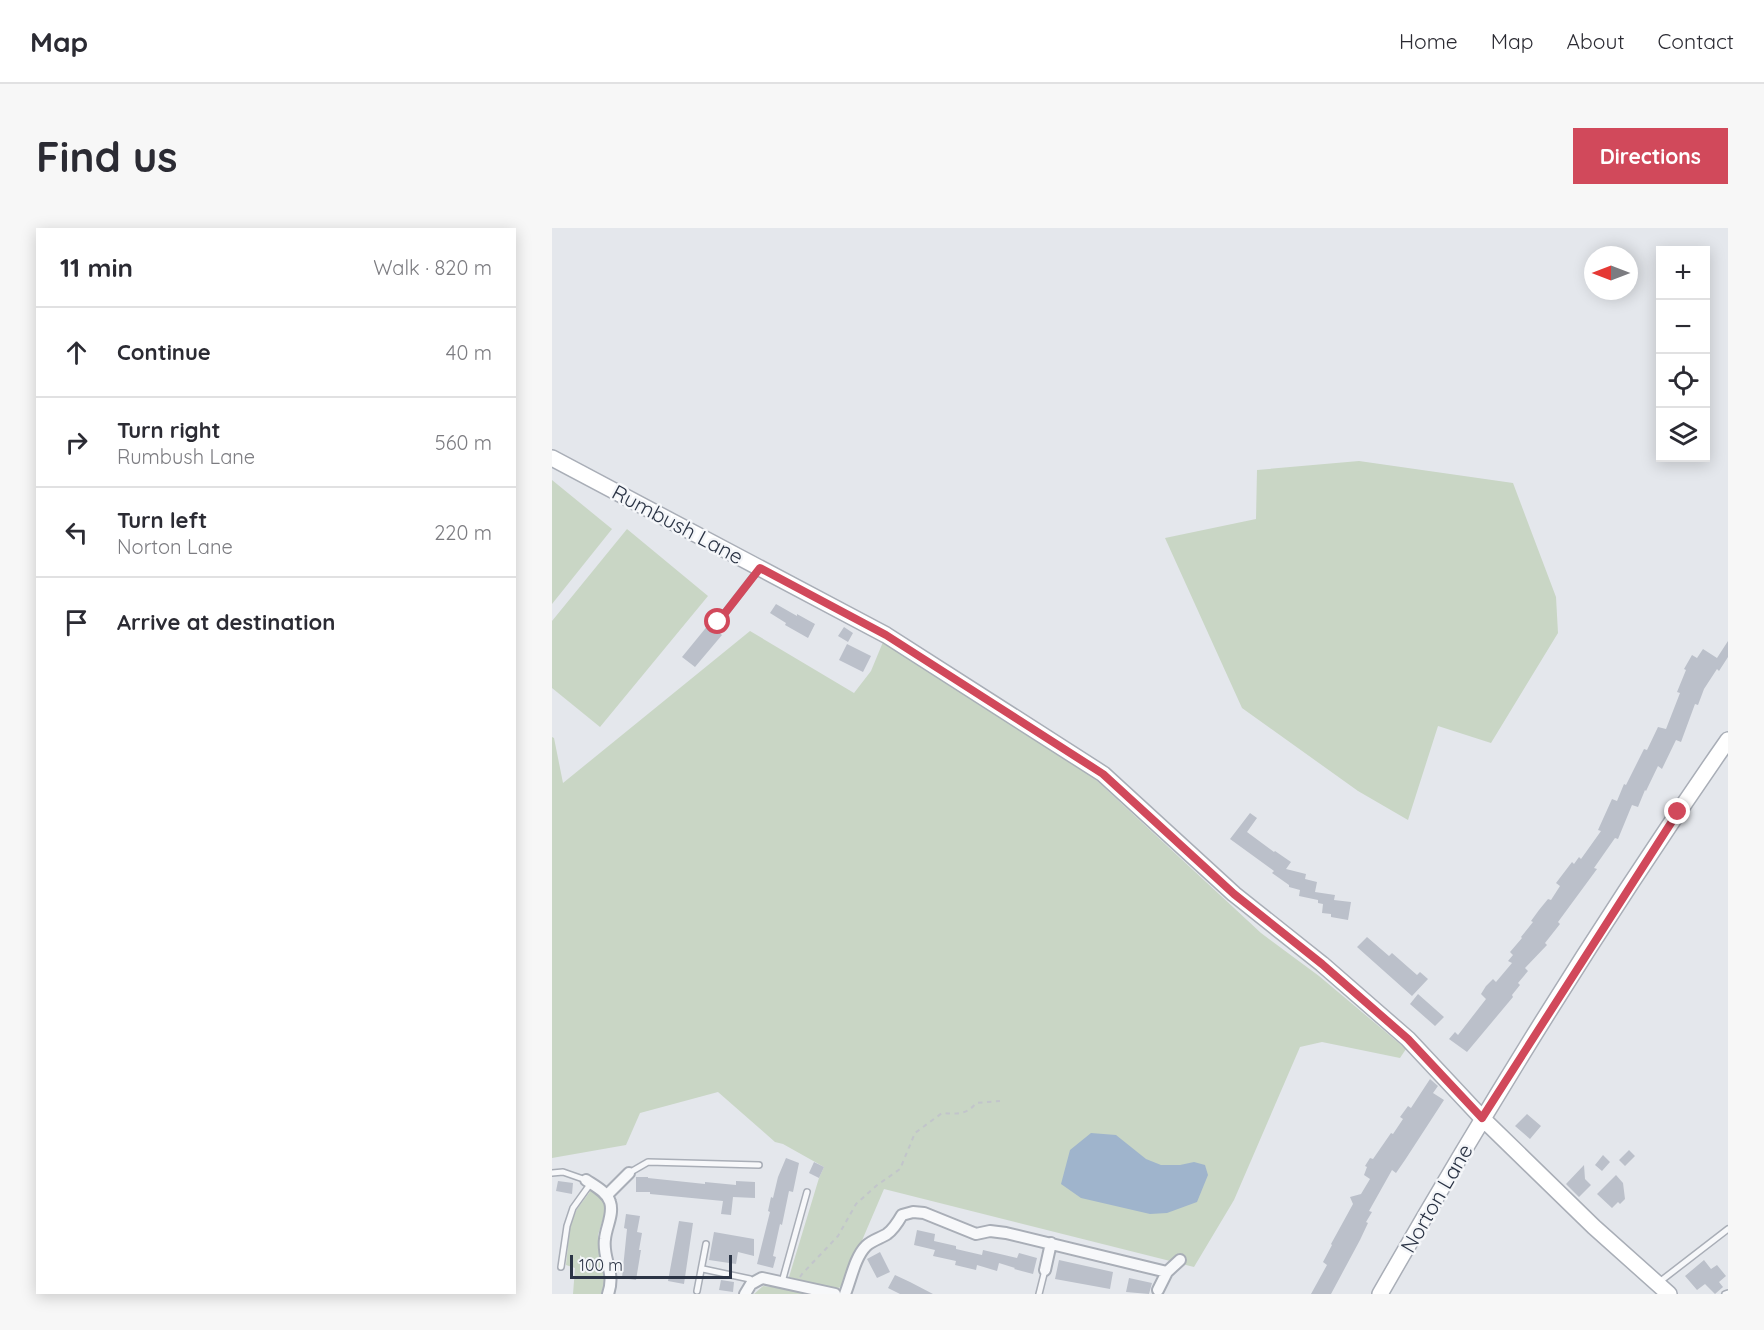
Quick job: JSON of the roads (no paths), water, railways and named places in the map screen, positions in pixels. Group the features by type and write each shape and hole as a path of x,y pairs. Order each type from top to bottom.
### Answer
{"street":[{"name":"Rumbush Lane","path":"552,458 886,635 1103,774 1234,894 1322,964 1408,1039 1482,1118 1594,1227 1663,1289"},
{"name":"Norton Lane","path":"1380,1294 1482,1118 1678,812 1728,740"},
{"path":"607,1195 628,1173"},
{"path":"588,1182 607,1195 611,1204 605,1238 610,1270 608,1294"},
{"path":"845,1294 859,1257 866,1246 886,1235 894,1228 902,1215 913,1212 924,1213 976,1234 1006,1233 1167,1272"},
{"path":"1045,1270 1051,1243"},
{"path":"1157,1292 1167,1272 1180,1260"},
{"path":"745,1294 751,1284 762,1278 835,1294"}],"lane":[{"path":"718,622 760,568"},
{"path":"628,1173 648,1162 759,1165"},
{"path":"552,1173 563,1172 588,1182 573,1208 567,1226 561,1267"},
{"path":"782,1282 807,1192"},
{"path":"1663,1289 1728,1229"},
{"path":"697,1291 706,1244"},
{"path":"703,1269 750,1280 751,1284"},
{"path":"1039,1294 1045,1270"}],"water":[{"path":"1091,1133 1116,1135 1146,1159 1161,1165 1194,1162 1205,1165 1208,1175 1197,1202 1167,1213 1150,1214 1081,1198 1061,1184 1070,1150"}]}
